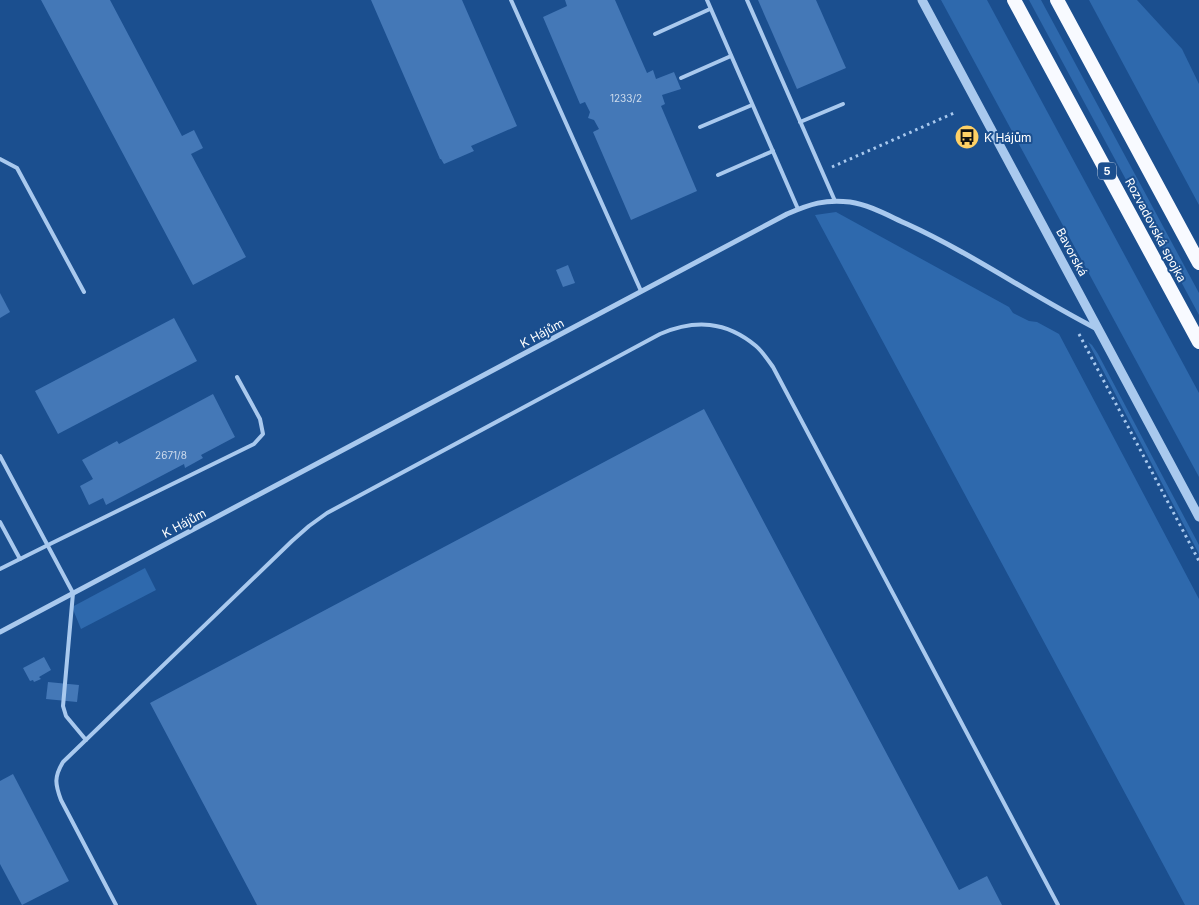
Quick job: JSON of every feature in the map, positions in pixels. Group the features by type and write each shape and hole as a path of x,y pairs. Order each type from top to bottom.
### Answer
{"highway":[{"name":"Rozvadovská spojka","path":"1014,0 1199,342"},
{"name":"Rozvadovská spojka","path":"1058,0 1199,263"}],"street":[{"name":"Bavorská","path":"922,0 1199,517"},
{"name":"K Hájům","path":"0,632 798,209 811,204 850,202 874,209 930,235 1068,314 1100,330"}],"lane":[{"path":"512,0 641,292"},
{"path":"707,0 798,209"},
{"path":"746,0 835,202"},
{"path":"655,34 710,8"},
{"path":"681,78 731,56"},
{"path":"800,122 843,104"},
{"path":"700,127 752,105"},
{"path":"718,174 773,151"},
{"path":"0,159 17,168 84,292"},
{"path":"116,905 61,800 56,778 63,762 309,526 327,514 660,334 686,325 705,324 740,334 757,347 773,367 1058,905"},
{"path":"0,570 254,444 264,434 260,419 237,377"},
{"path":"0,456 74,593 63,706 66,716 86,740"},
{"path":"0,522 20,559"}],"path":[{"path":"824,176 827,169 954,113"},
{"path":"1077,331 1199,561"}],"shaded area":[{"path":"941,0 987,0 1199,393 1199,477"},
{"path":"1029,0 1041,0 1199,293 1199,315"},
{"path":"1089,0 1137,0 1182,49 1199,84 1199,205"},
{"path":"836,212 1009,307 1013,313 1029,321 1037,322 1059,334 1199,599 1199,905 1185,905 815,215"},
{"path":"1088,342 1098,354 1199,545 1199,554"},
{"path":"145,568 156,590 81,629 72,607"}],"building":[{"path":"41,0 110,0 182,136 194,130 203,148 191,154 246,257 193,285"},
{"path":"371,0 462,0 517,126 471,146 474,151 444,164 440,159"},
{"path":"565,0 615,0 647,73 653,70 656,79 674,72 681,89 662,95 665,104 661,106 697,191 631,220 593,132 599,129 594,120 588,118 590,112 585,102 580,104 543,17 567,6"},
{"path":"758,0 816,0 846,68 797,89"},
{"path":"568,265 575,283 563,287 556,270"},
{"path":"0,293 10,312 0,318"},
{"path":"174,318 197,361 58,434 35,391"},
{"path":"213,394 235,437 201,455 203,458 185,468 184,464 106,505 103,498 89,505 80,486 93,479 82,460 117,441 119,444"},
{"path":"704,409 959,890 987,876 1002,905 257,905 150,703"},
{"path":"44,657 51,670 39,677 41,679 34,682 33,680 30,681 23,668"},
{"path":"48,682 79,685 77,702 46,699"},
{"path":"13,774 69,881 22,905 0,864 0,781"}],"place":[{"name":"K Hájům","path":"967,137"}]}
